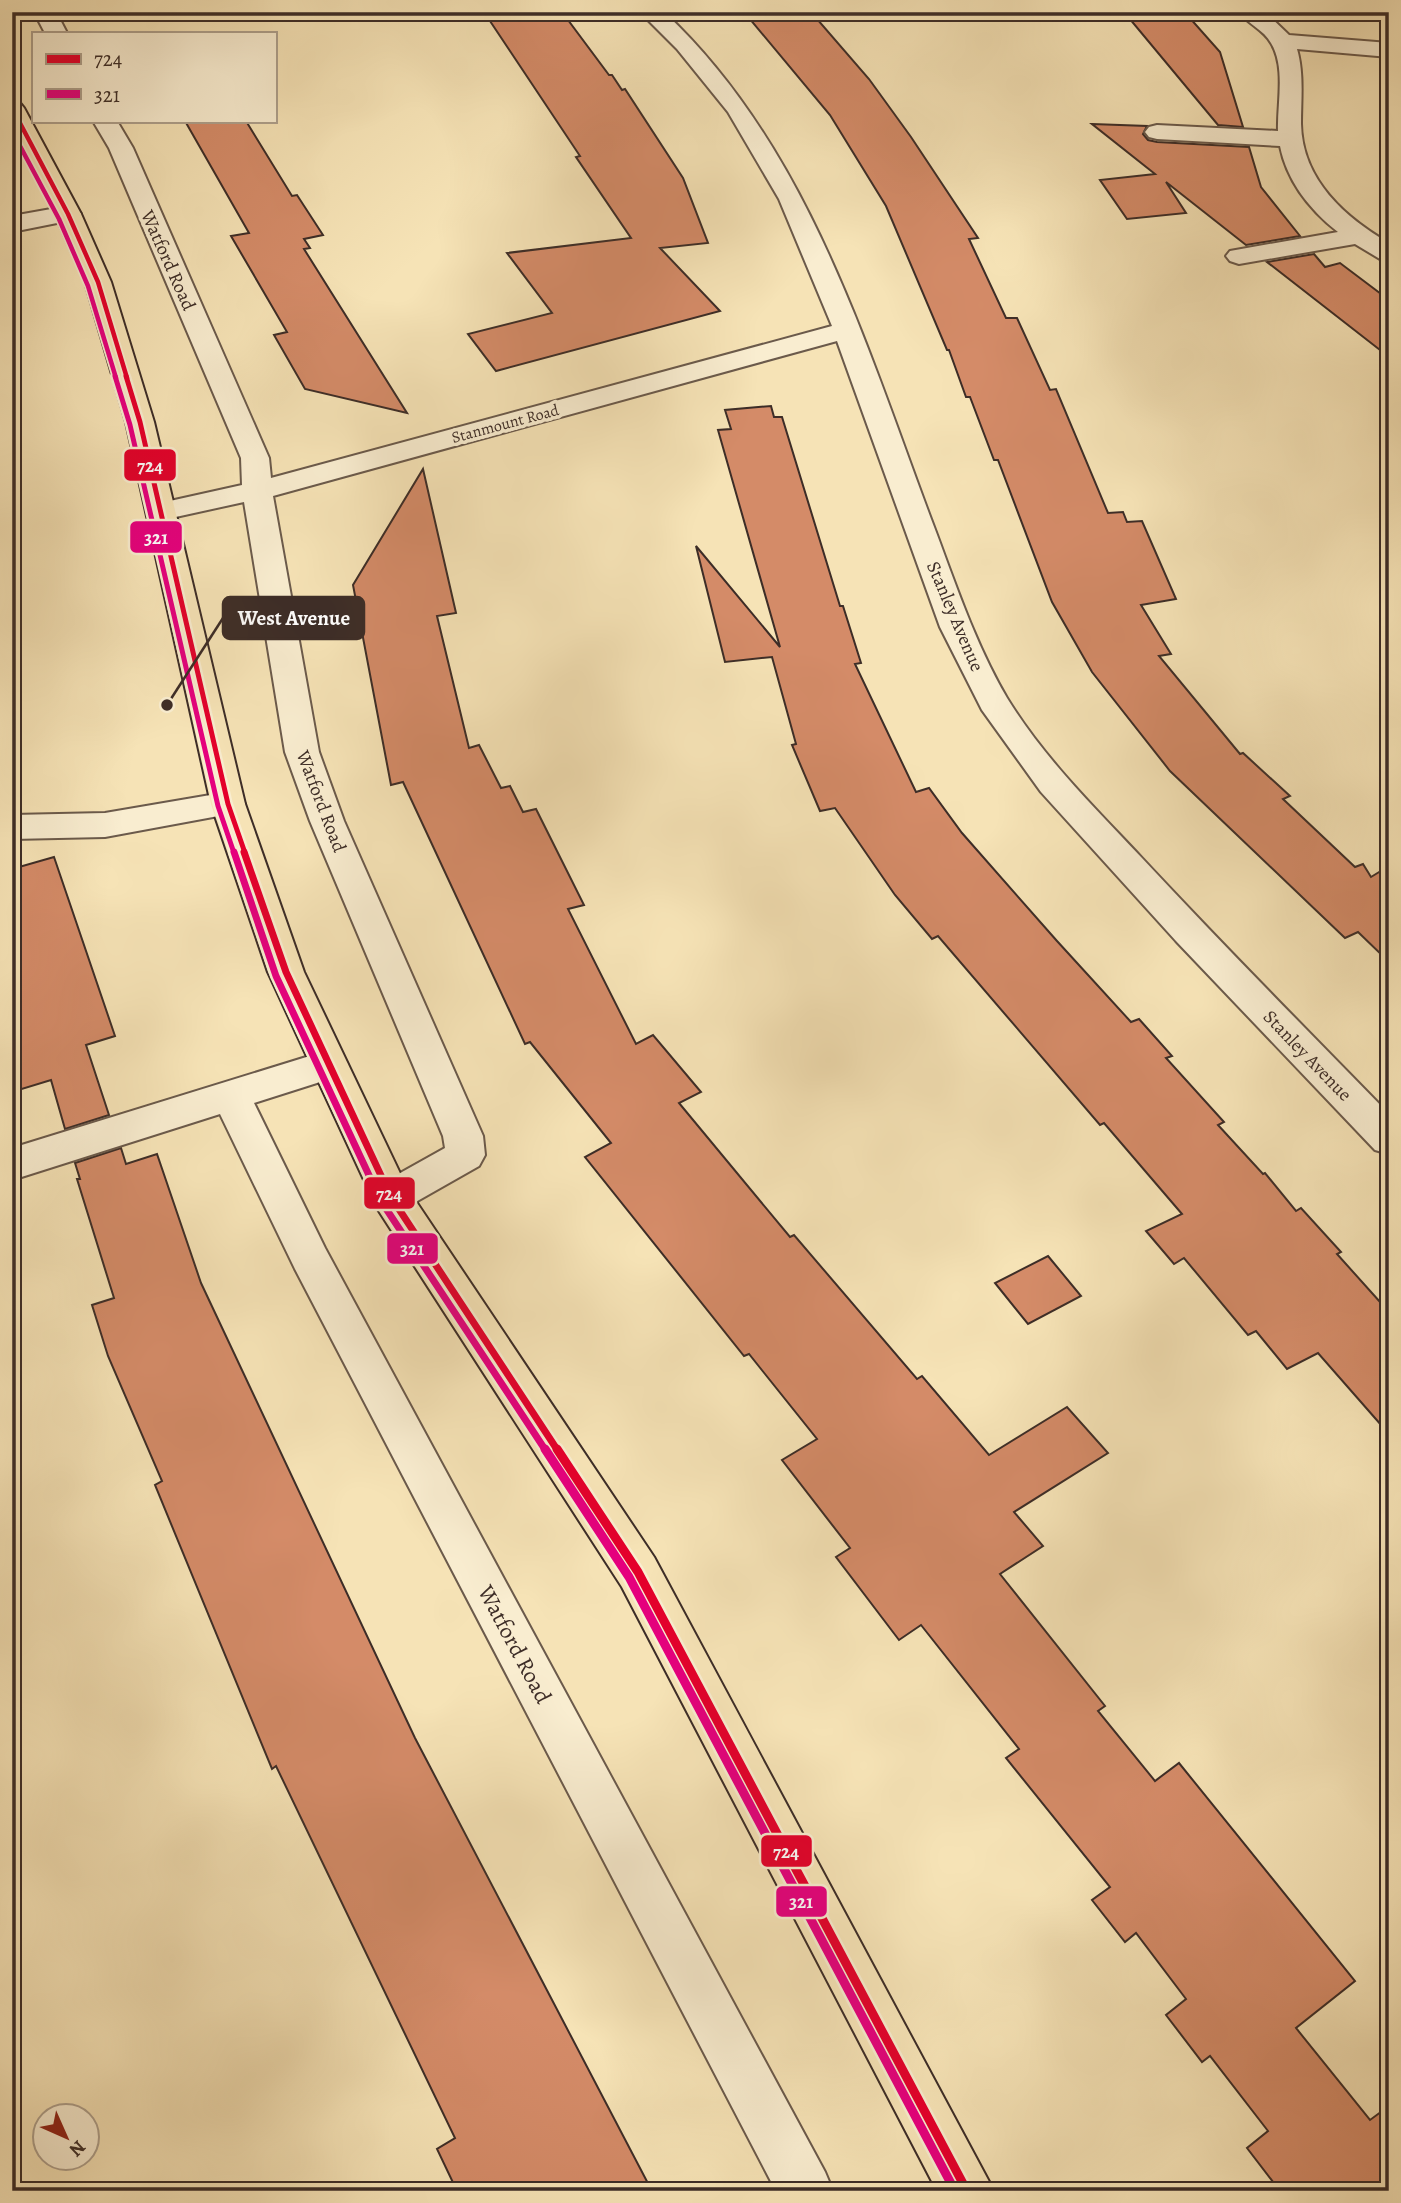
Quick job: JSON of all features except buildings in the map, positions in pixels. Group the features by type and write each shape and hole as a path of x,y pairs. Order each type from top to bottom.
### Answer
{"main road":[{"path":"12,107 68,214 97,282 140,422 228,804 286,972 328,1065 391,1197 638,1572 967,2191"}],"street":[{"path":"45,12 55,32"},
{"name":"Stanley Avenue","path":"651,12 685,44 738,109 791,199 847,330 956,627 993,702 1053,784 1189,932 1375,1104 1389,1139"},
{"path":"1250,12 1282,41 1289,66 1290,139 1299,167 1317,198 1338,221 1389,254"},
{"path":"1282,41 1389,50"},
{"name":"Watford Road","path":"106,122 121,148 255,457 257,491 302,752 327,821 463,1136 465,1155 391,1197"},
{"path":"1157,132 1290,139"},
{"path":"12,224 68,214"},
{"path":"1240,256 1360,236"},
{"name":"Stanmount Road","path":"162,511 257,491 847,330"},
{"path":"12,827 105,825 228,804"},
{"path":"12,1164 328,1065"},
{"name":"Watford Road","path":"230,1094 309,1257 807,2191"}],"transit line":[{"name":"724","path":"12,108 68,214 98,282 140,422 228,804 286,972 391,1197 638,1572 967,2191"},
{"name":"321","path":"12,131 59,219 88,286 130,425 218,806 276,976 381,1201 629,1577 955,2191"}],"place":[{"name":"West Avenue","path":"167,705"}]}
